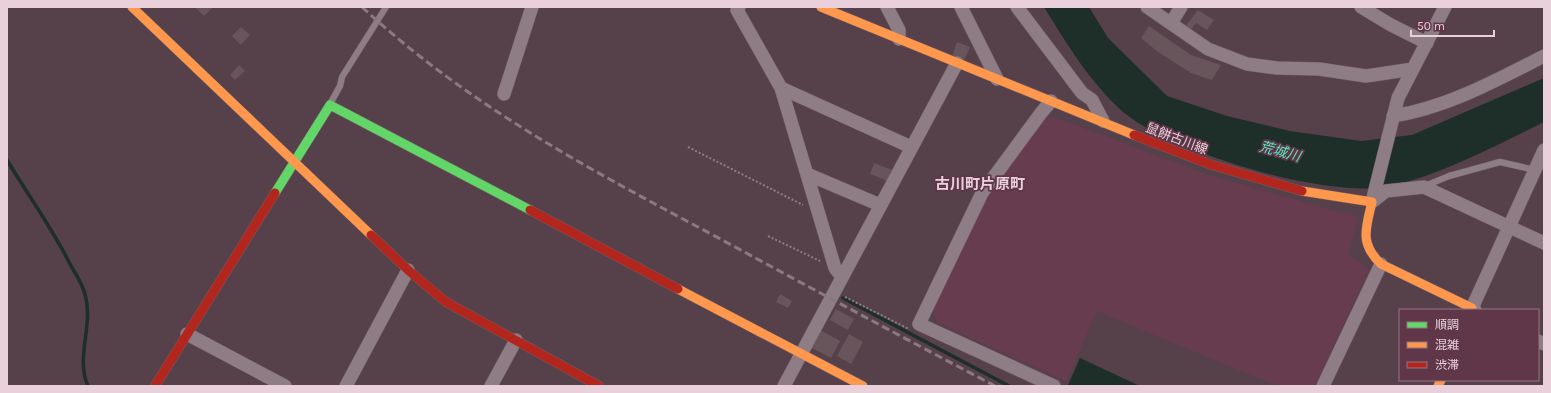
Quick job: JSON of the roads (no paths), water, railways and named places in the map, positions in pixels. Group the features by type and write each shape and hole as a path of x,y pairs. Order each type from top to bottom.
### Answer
{"street":[{"path":"132,7 408,270 446,302 599,386"},
{"path":"504,94 532,7"},
{"path":"739,7 737,10 781,88 819,213 839,272"},
{"name":"鼠餅古川線","path":"821,7 1190,158 1251,178 1350,201 1374,197"},
{"path":"887,7 898,30 899,39"},
{"path":"961,7 997,78"},
{"path":"1017,7 1082,93 1092,100 1102,121"},
{"path":"1147,7 1208,49 1247,64 1277,68 1319,69 1366,76 1413,69"},
{"path":"1171,23 1181,7"},
{"path":"1361,7 1391,25 1427,43"},
{"path":"1444,7 1398,98 1365,235 1368,251 1381,264 1473,309 1508,226 1540,171 1544,150"},
{"path":"1392,119 1465,94 1544,56"},
{"path":"784,386 835,292 839,272 880,205 957,63"},
{"path":"781,88 911,147"},
{"path":"1051,101 1040,113 982,193 919,324 1054,386"},
{"path":"155,386 330,105 863,386"},
{"path":"807,174 880,205"},
{"path":"1374,197 1386,191 1424,187 1544,243"},
{"path":"1323,386 1381,264"},
{"path":"346,386 408,270"},
{"path":"187,334 285,386"},
{"path":"491,386 516,340"}],"lane":[{"path":"330,105 340,86 342,77 386,7"},
{"path":"1424,187 1449,176 1500,162 1540,171"}],"water":[{"name":"荒城川","path":"1044,7 1089,7 1108,38 1167,96 1227,116 1290,131 1361,141 1412,135 1544,78 1544,122 1431,174 1391,186 1364,188 1330,186 1291,179 1251,169 1175,142 1145,127 1122,111 1089,75"},
{"path":"1080,358 1140,386 1068,385"}],"waterway":[{"path":"7,160 56,237 84,290 87,306 87,318 83,364 88,386"},
{"path":"843,298 1009,386"}],"railway":[{"path":"362,7 402,42 444,75 486,105 530,133 620,185 995,386"}],"district":[{"name":"古川町片原町","path":"980,184"}]}
